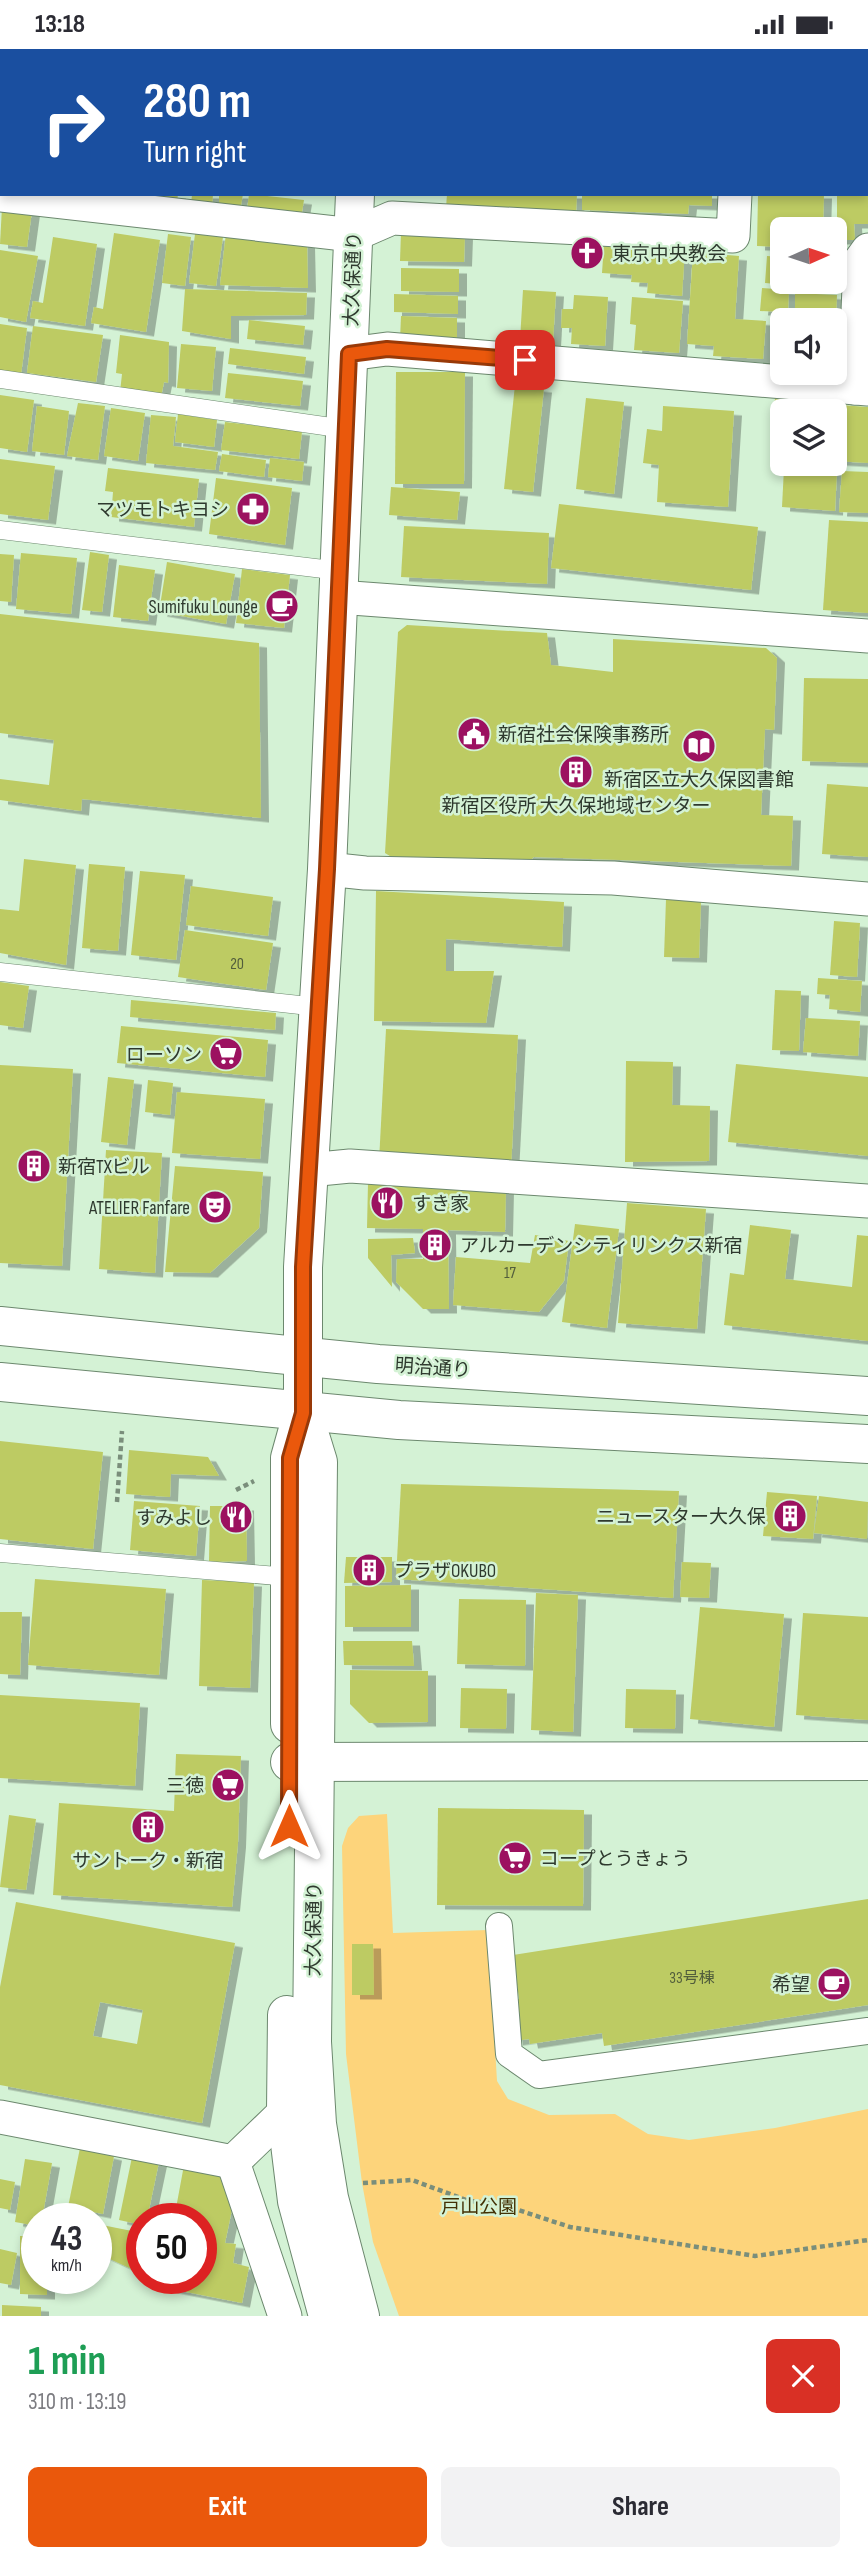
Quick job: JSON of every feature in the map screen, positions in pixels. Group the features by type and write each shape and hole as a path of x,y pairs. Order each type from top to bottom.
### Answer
{"main road":[{"name":"大久保通り","path":"328,2316 297,2201 286,2112 318,1462 303,1413 301,1357 327,869 355,196"},
{"name":"明治通り","path":"0,1326 301,1357 868,1396"},
{"path":"0,1382 303,1413 868,1444"},
{"name":"大久保通り","path":"303,1413 290,1458 289,1577 303,1761 317,2124 329,2198 360,2316"},
{"path":"303,1761 868,1761"}],"street":[{"path":"9,196 353,235 391,219 733,236 735,196"},
{"path":"349,354 387,349 861,388 860,261 868,250"},
{"path":"339,584 868,636"},
{"path":"327,869 365,873 613,878 868,899"},
{"path":"309,1170 350,1166 868,1201"},
{"path":"499,1926 509,2054 539,2075 868,2031"},
{"path":"233,2162 286,2112"},
{"path":"0,2117 233,2162"},
{"path":"233,2162 285,2316"}],"lane":[{"path":"0,379 345,429"},
{"path":"0,530 339,584"},
{"path":"0,972 318,1007"},
{"path":"0,1553 289,1577"}],"path":[{"path":"117,1502 122,1430"},
{"path":"351,2183 412,2180 470,2201 500,2204 570,2227 755,2256 868,2240"}],"green space":[{"name":"戸山公園","path":"387,1814 393,1933 488,1930 497,2081 508,2099 549,2115 615,2114 648,2134 689,2140 775,2128 868,2109 868,2316 399,2316 373,2242 362,2183 346,2054 342,1846 348,1828 359,1816"}],"building":[{"path":"137,196 178,196 177,203"},
{"path":"192,196 213,196 212,208 191,205"},
{"path":"219,196 243,196 240,211 219,208"},
{"path":"249,196 304,200 301,218 247,211"},
{"path":"447,196 577,196 576,214 446,208"},
{"path":"582,196 712,196 712,206 689,205 688,214 582,210"},
{"path":"758,196 824,196 823,217 770,217 770,247 757,246"},
{"path":"837,196 868,196 868,224 854,224 855,240 847,240 847,217 837,217"},
{"path":"2,207 32,211 27,247 0,244"},
{"path":"401,232 465,234 464,262 400,261"},
{"path":"114,233 160,240 146,332 91,323 94,307 103,309"},
{"path":"226,233 307,242 308,288 220,285"},
{"path":"168,234 191,237 185,286 162,283"},
{"path":"195,234 223,237 216,286 189,283"},
{"path":"53,237 97,244 85,326 30,318 33,301 43,303"},
{"path":"604,243 685,249 682,296 647,293 648,283 631,282 632,275 602,273"},
{"path":"0,250 38,256 26,322 0,317"},
{"path":"693,252 739,256 735,319 766,321 763,359 713,356 714,346 687,344"},
{"path":"767,256 770,256 770,283 765,283"},
{"path":"401,268 459,269 459,292 401,291"},
{"path":"762,288 770,289 770,294 789,294 788,308 760,311"},
{"path":"185,289 307,293 306,315 231,316 231,339 182,331"},
{"path":"523,290 556,292 553,342 520,340"},
{"path":"394,294 458,296 458,314 394,312"},
{"path":"795,294 837,295 836,308 795,308"},
{"path":"574,295 608,297 605,346 571,344 572,328 561,328 562,309 573,309"},
{"path":"632,297 683,301 679,353 634,350 636,325 630,324"},
{"path":"401,316 457,318 457,342 400,340"},
{"path":"249,320 305,326 303,345 247,339"},
{"path":"0,324 27,328 21,375 0,372"},
{"path":"33,326 103,335 96,382 27,373"},
{"path":"120,335 169,342 168,383 164,382 161,397 120,392 122,374 116,373"},
{"path":"181,344 216,347 212,391 177,388"},
{"path":"230,348 306,357 304,374 228,364"},
{"path":"396,372 465,372 464,484 395,484"},
{"path":"228,373 303,381 300,406 225,398"},
{"path":"515,385 544,388 533,492 504,489"},
{"path":"0,395 34,400 27,452 0,448"},
{"path":"586,398 624,402 614,494 576,489"},
{"path":"78,403 105,406 98,460 67,456"},
{"path":"847,405 868,407 868,463 847,462"},
{"path":"37,406 69,411 64,455 32,451"},
{"path":"663,406 734,411 728,507 657,502 659,465 643,463 647,429 662,431"},
{"path":"111,408 145,413 138,461 104,456"},
{"path":"178,414 217,420 214,447 175,442"},
{"path":"151,415 176,417 173,446 218,452 215,470 146,463"},
{"path":"225,422 302,431 299,459 221,450"},
{"path":"222,454 266,460 264,477 219,471"},
{"path":"270,458 304,462 302,481 268,477"},
{"path":"0,459 55,466 48,520 0,514"},
{"path":"108,468 199,479 194,527 111,517 113,492 105,491"},
{"path":"847,471 868,472 868,513 839,512 842,476 847,476"},
{"path":"784,476 837,476 835,511 782,507"},
{"path":"216,478 292,488 285,545 209,534"},
{"path":"391,487 460,492 457,520 389,515"},
{"path":"559,504 758,527 751,590 551,568"},
{"path":"829,520 868,522 868,613 823,610"},
{"path":"404,526 549,533 547,584 401,577"},
{"path":"90,552 109,555 102,612 82,610"},
{"path":"21,553 77,558 71,614 16,609"},
{"path":"0,554 14,555 11,602 0,601"},
{"path":"167,562 235,574 226,624 159,612"},
{"path":"119,565 155,570 148,621 113,617"},
{"path":"242,569 290,575 284,628 236,623"},
{"path":"0,614 259,643 261,818 82,799 81,811 0,800 0,779 49,785 54,740 0,733"},
{"name":"新宿区役所 大久保地域センター","path":"407,625 547,633 551,665 613,672 613,639 766,648 777,658 774,730 765,729 761,815 793,816 791,866 534,857 528,862 393,858 385,853 398,632"},
{"path":"804,678 868,679 868,763 802,761"},
{"path":"827,784 868,787 868,857 822,854"},
{"path":"24,859 76,865 66,965 0,953 0,909 19,911"},
{"path":"89,864 125,867 118,951 82,948"},
{"path":"140,871 185,875 176,960 131,955"},
{"path":"191,886 273,897 268,936 186,925"},
{"path":"376,891 564,902 562,947 446,939 446,971 494,971 486,1023 374,1021"},
{"path":"666,899 701,901 699,958 664,957"},
{"path":"834,921 860,923 857,977 830,975"},
{"path":"185,930 273,943 266,990 178,977"},
{"path":"818,978 862,981 860,1012 829,1009 830,995 817,994"},
{"path":"0,982 29,986 23,1028 0,1025"},
{"path":"775,990 801,991 799,1051 772,1050"},
{"path":"131,1000 276,1013 275,1030 130,1017"},
{"path":"806,1018 860,1021 858,1056 803,1052"},
{"path":"121,1026 268,1040 265,1077 117,1063"},
{"path":"386,1029 518,1035 511,1168 379,1161"},
{"path":"626,1061 673,1062 672,1105 710,1106 709,1161 625,1162"},
{"path":"736,1064 868,1077 868,1156 728,1142"},
{"name":"新宿TXビル","path":"0,1065 73,1069 62,1266 0,1263"},
{"path":"108,1077 134,1080 127,1145 101,1142"},
{"path":"148,1080 173,1083 170,1115 145,1112"},
{"path":"177,1092 265,1099 260,1159 172,1153"},
{"path":"106,1150 162,1153 155,1273 99,1269"},
{"path":"175,1166 263,1172 259,1228 210,1273 165,1272"},
{"name":"アルカーデンシティリンクス新宿","path":"368,1183 506,1187 505,1232 448,1230 449,1309 423,1309 396,1282 397,1259 423,1259 423,1229 367,1228"},
{"path":"627,1203 706,1209 697,1329 618,1323"},
{"path":"575,1224 619,1229 607,1328 562,1322"},
{"path":"750,1225 791,1230 785,1279 852,1287 857,1235 868,1236 868,1341 724,1325 730,1273 744,1275"},
{"path":"535,1235 569,1241 564,1281 539,1312 453,1305 456,1257 530,1263"},
{"path":"413,1238 415,1253 391,1255 392,1287 368,1258 368,1239"},
{"path":"0,1441 103,1452 93,1549 0,1539"},
{"path":"129,1450 208,1457 219,1476 171,1474 170,1497 126,1494"},
{"path":"401,1484 679,1491 673,1598 396,1579"},
{"name":"ニュースター大久保","path":"767,1492 817,1496 813,1539 763,1536"},
{"path":"819,1496 868,1502 867,1539 814,1533"},
{"path":"134,1501 200,1506 196,1556 130,1550"},
{"path":"210,1506 246,1506 247,1561 209,1562"},
{"name":"プラザOKUBO","path":"346,1557 392,1557 392,1582 344,1583"},
{"path":"682,1562 711,1563 709,1598 680,1597"},
{"path":"35,1579 166,1589 159,1675 28,1665"},
{"path":"202,1580 254,1582 250,1688 199,1686"},
{"path":"411,1585 411,1627 345,1627 345,1586"},
{"path":"536,1593 578,1595 573,1732 531,1730"},
{"path":"459,1599 526,1600 525,1666 457,1664"},
{"path":"700,1607 784,1614 774,1727 690,1719"},
{"path":"0,1612 22,1612 20,1675 0,1674"},
{"path":"803,1613 868,1617 868,1720 796,1715"},
{"path":"343,1641 412,1641 414,1666 344,1665"},
{"path":"350,1670 428,1671 428,1722 369,1723 350,1704"},
{"path":"461,1688 507,1689 506,1729 460,1728"},
{"path":"626,1689 676,1690 675,1729 625,1728"},
{"path":"0,1695 140,1703 135,1786 0,1778"},
{"name":"サントーク・新宿","path":"176,1754 241,1756 238,1843 232,1907 53,1895 59,1803 174,1811"},
{"path":"438,1808 584,1810 583,1906 437,1905"},
{"path":"9,1815 36,1819 26,1890 0,1887"},
{"path":"868,1899 868,2005 604,2046 602,2033 530,2044 529,2039 515,2041 509,2001 519,1999 513,1955"},
{"path":"16,1902 235,1943 202,2123 0,2085 0,1987","holes":["100,2002 143,2010 137,2044 93,2036"]},
{"path":"352,1944 373,1944 374,1995 352,1995"},
{"path":"80,2148 114,2156 105,2203 69,2203"},
{"path":"132,2157 159,2162 150,2203 126,2203 126,2222 119,2220"},
{"path":"25,2159 52,2163 45,2203 21,2203 21,2223 15,2222"},
{"path":"184,2165 218,2171 235,2195 225,2243 236,2244 233,2263 249,2267 242,2303 196,2294 217,2294 217,2203 177,2203"},
{"path":"0,2179 15,2182 10,2210 0,2208"},
{"path":"112,2227 126,2230 126,2266 112,2260"},
{"path":"21,2236 21,2294 47,2295 20,2294"},
{"path":"0,2249 17,2253 11,2285 0,2283"},
{"path":"2,2305 41,2307 41,2316 2,2316"}],"place":[{"name":"東京中央教会","path":"587,253"},
{"name":"マツモトキヨシ","path":"253,509"},
{"name":"Sumifuku Lounge","path":"282,606"},
{"name":"新宿社会保険事務所","path":"474,734"},
{"name":"新宿区立大久保図書館","path":"699,746"},
{"name":"新宿区役所 大久保地域センター","path":"576,772"},
{"name":"ローソン","path":"226,1054"},
{"name":"新宿TXビル","path":"34,1166"},
{"name":"すき家","path":"387,1203"},
{"name":"ATELIER Fanfare","path":"215,1207"},
{"name":"アルカーデンシティリンクス新宿","path":"435,1245"},
{"name":"ニュースター大久保","path":"790,1516"},
{"name":"すみよし","path":"236,1517"},
{"name":"プラザOKUBO","path":"369,1570"},
{"name":"三徳","path":"228,1785"},
{"name":"サントーク・新宿","path":"148,1827"},
{"name":"コープとうきょう","path":"515,1858"},
{"name":"希望","path":"834,1984"}],"route":[{"path":"289,1826 290,1458 303,1413 303,1267 327,869 349,354 387,349 525,360"}]}
